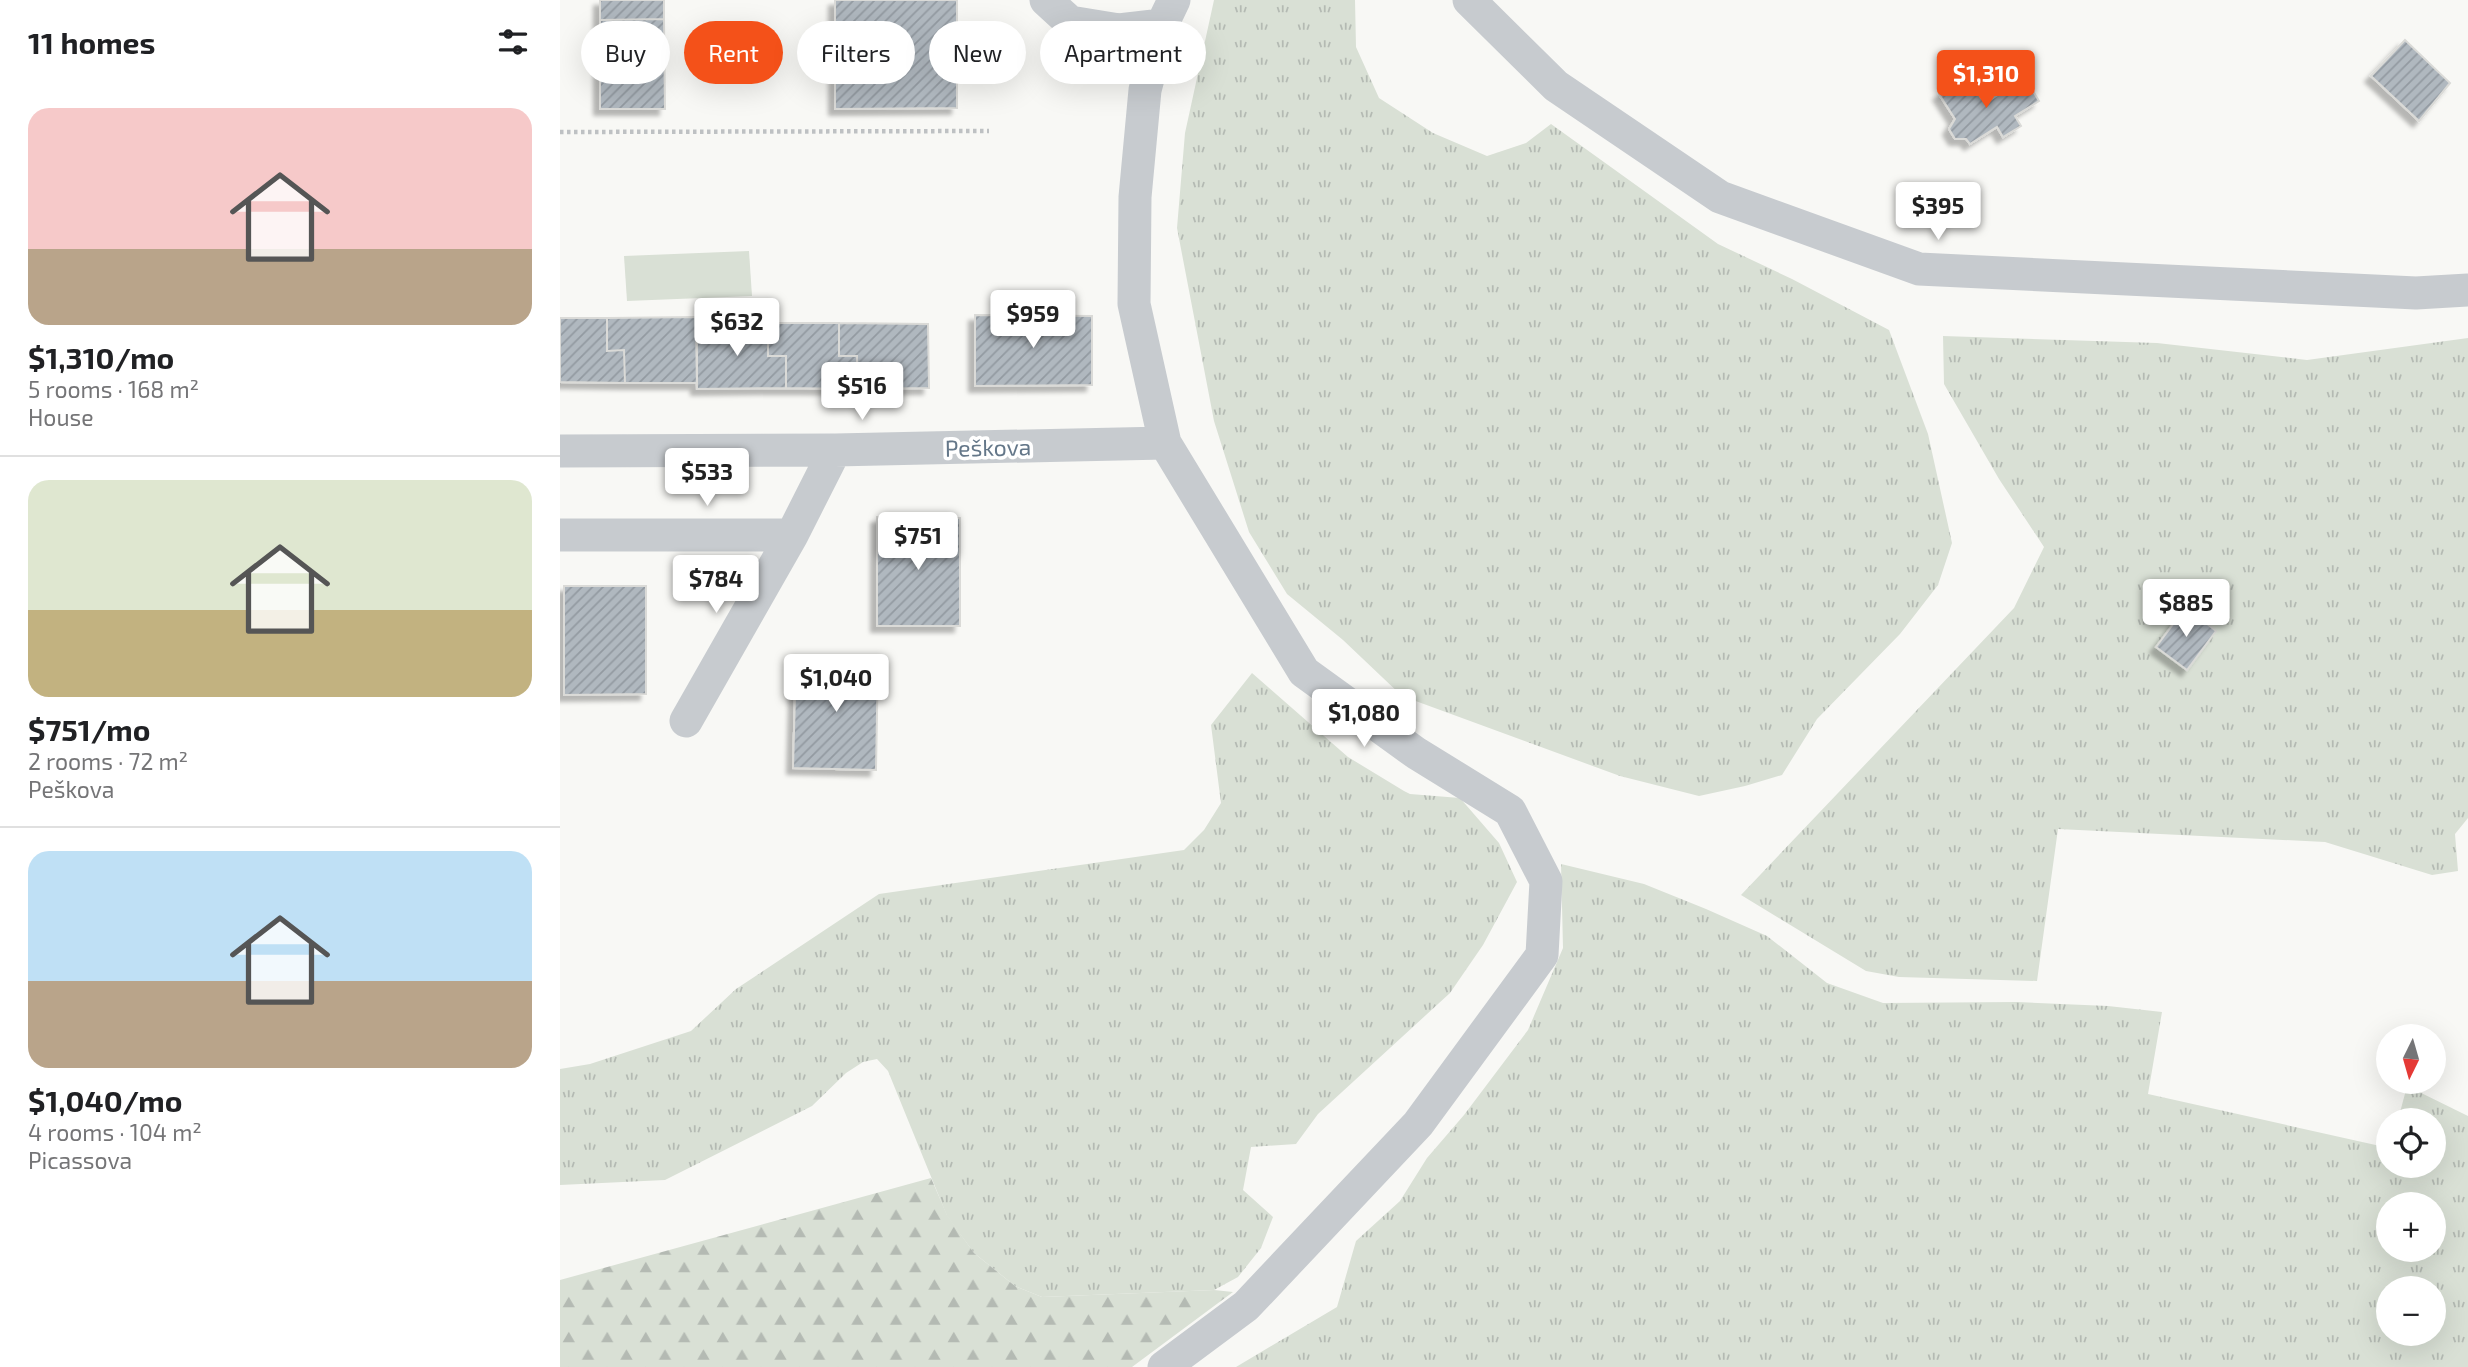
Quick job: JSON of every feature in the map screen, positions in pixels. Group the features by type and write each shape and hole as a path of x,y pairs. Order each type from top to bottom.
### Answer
{"street":[{"path":"1046,0 1070,22 1119,30 1168,12"},
{"path":"1469,0 1556,86 1720,197 1919,269 2416,293 2468,290"},
{"path":"1164,1367 1247,1306 1418,1124 1542,955 1546,881 1510,811 1416,754 1304,672 1165,443 1134,304 1135,197 1145,90 1168,12"},
{"name":"Peškova","path":"560,451 835,450 1165,443"},
{"path":"686,721 792,535 835,450"},
{"path":"560,535 792,535"}],"path":[{"path":"560,132 989,131"}],"green space":[{"path":"1214,0 1355,0 1356,47 1379,98 1433,133 1487,156 1526,143 1551,124 1718,244 1889,330 1928,434 1952,543 1938,585 1900,634 1817,719 1782,775 1699,796 1620,776 1402,696 1343,640 1287,594 1249,532 1214,421 1177,228 1185,133 1196,84 1206,84 1206,37"},
{"path":"749,251 752,296 627,301 624,256"},
{"path":"1943,336 2157,343 2307,360 2468,338 2468,818 2455,834 2458,871 2432,875 2325,842 2058,829 2037,981 1899,977 1866,971 1741,895 2014,608 2044,547 1999,479 1944,384"},
{"path":"1252,673 1348,757 1404,791 1410,794 1460,798 1499,843 1517,882 1483,945 1450,993 1318,1114 1296,1144 1251,1147 1243,1190 1273,1217 1261,1248 1238,1277 1214,1290 1042,1297 1015,1286 974,1253 947,1216 888,1071 877,1059 863,1062 846,1073 812,1106 665,1180 560,1185 560,1069 590,1064 691,1031 736,989 879,894 1184,850 1204,830 1221,803 1211,725"},
{"path":"1561,864 1644,884 1706,909 1767,936 1827,983 1883,1003 2017,1002 2108,1006 2162,1012 2148,1094 2376,1145 2376,1178 2446,1178 2446,1108 2401,1108 2405,1094 2423,1094 2468,1116 2468,1367 1236,1367 1337,1307 1356,1241 1400,1201 1427,1158 1464,1115 1528,1030 1563,948"},
{"path":"931,1178 947,1215 974,1253 1015,1286 1042,1297 1214,1290 1233,1292 1132,1367 560,1367 560,1280"}],"building":[{"path":"600,0 664,0 664,19 600,20"},
{"path":"835,0 957,0 957,21 929,21 929,84 957,84 957,108 835,109 835,84 915,84 915,21 835,21"},
{"path":"664,19 664,21 600,21"},
{"path":"2405,40 2450,83 2419,121 2371,76"},
{"path":"1968,77 1981,98 1990,100 2025,78 2039,101 2015,116 2021,126 2003,137 1997,127 1970,144 1966,139 1955,139 1949,129 1955,119 1939,94"},
{"path":"600,84 665,84 665,109 600,109"},
{"path":"975,315 1092,316 1092,385 975,386"},
{"path":"697,317 697,383 625,383 624,350 607,351 607,318"},
{"path":"560,318 607,318 607,351 624,350 625,383 560,382"},
{"path":"696,323 768,323 768,356 786,356 786,388 697,389"},
{"path":"768,323 839,323 839,356 857,356 857,389 786,388 786,356 768,356"},
{"path":"839,323 928,324 929,388 857,389 857,356 839,356"},
{"path":"877,517 960,518 960,626 877,626"},
{"path":"564,586 646,586 646,694 564,695"},
{"path":"2186,607 2216,631 2187,670 2156,647"},
{"path":"796,659 878,659 876,770 793,768"}]}
